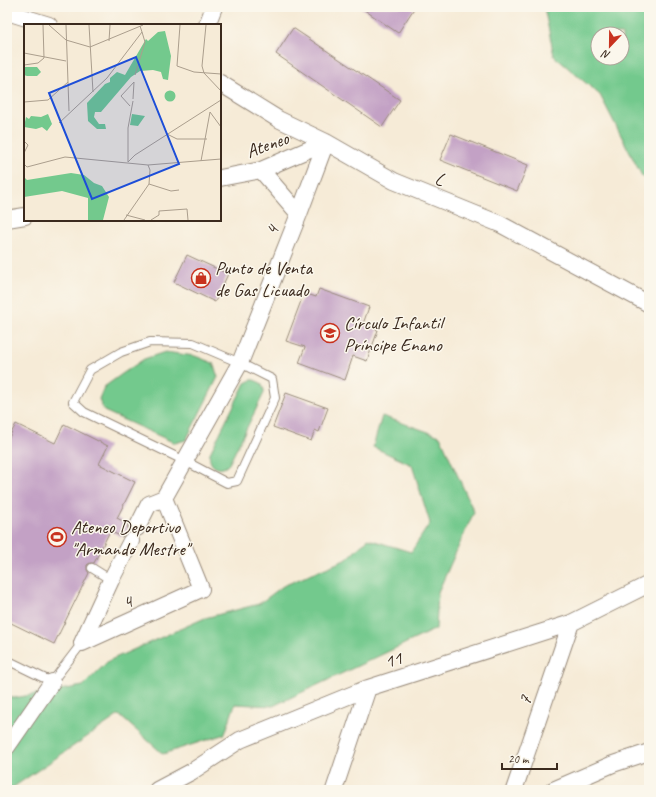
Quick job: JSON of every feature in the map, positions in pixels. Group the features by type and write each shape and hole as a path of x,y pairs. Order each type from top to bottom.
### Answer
{"street":[{"path":"207,24 214,7"},
{"path":"7,12 47,24"},
{"name":"L","path":"221,84 278,119 326,142 394,181 500,224 649,304"},
{"name":"Ateneo","path":"221,178 261,170 326,142"},
{"name":"4","path":"82,643 111,580 149,504 164,498 240,363 326,142"},
{"name":"4","path":"261,170 299,214"},
{"path":"7,219 24,216"},
{"name":"4","path":"82,643 201,589 164,498"},
{"name":"11","path":"157,790 191,772 240,740 368,688 572,623 649,584"},
{"name":"7","path":"514,790 572,623"},
{"path":"7,748 52,682"},
{"path":"334,790 368,688"},
{"path":"553,790 613,764 649,752"}],"lane":[{"path":"150,342 193,342 240,363 272,379 275,398 238,481 227,483 84,412 73,402 90,370 121,352 150,342"},
{"path":"92,568 111,580"},
{"path":"7,660 52,682 82,643"}],"green space":[{"path":"544,7 649,7 649,180 642,176 600,95 554,56"},
{"path":"165,352 195,356 213,363 218,377 186,440 175,443 104,411 99,399 104,387 122,374 144,359"},
{"path":"251,380 261,383 264,393 229,464 222,468 215,467 210,462 210,453 245,383"},
{"path":"382,416 440,436 474,512 438,592 436,629 273,706 235,704 225,734 163,754 119,715 7,790 7,697 14,698 83,686 108,661 205,618 259,604 283,586 347,559 368,539 411,552 430,523 412,465 373,447"}],"building":[{"path":"360,7 415,7 398,33"},
{"path":"293,28 400,100 382,127 276,54"},
{"path":"451,134 528,165 517,191 440,160"},
{"name":"Punto de Venta de Gas Licuado","path":"187,255 228,274 215,302 174,282"},
{"path":"319,289 369,307 363,324 378,330 367,361 353,356 345,380 299,363 305,347 286,341 304,293 316,297"},
{"path":"286,393 328,408 319,432 315,430 311,441 273,427"},
{"name":"Ateneo Deportivo \"Armando Mestre\"","path":"16,424 55,443 64,424 108,446 99,464 135,482 117,518 128,524 129,532 122,537 110,531 94,563 87,565 87,570 89,573 54,644 7,621 7,441"}],"place":[{"name":"Punto de Venta de Gas Licuado","path":"201,278"},
{"name":"Círculo Infantil Príncipe Enano","path":"330,333"},
{"name":"Ateneo Deportivo \"Armando Mestre\"","path":"57,537"}]}
